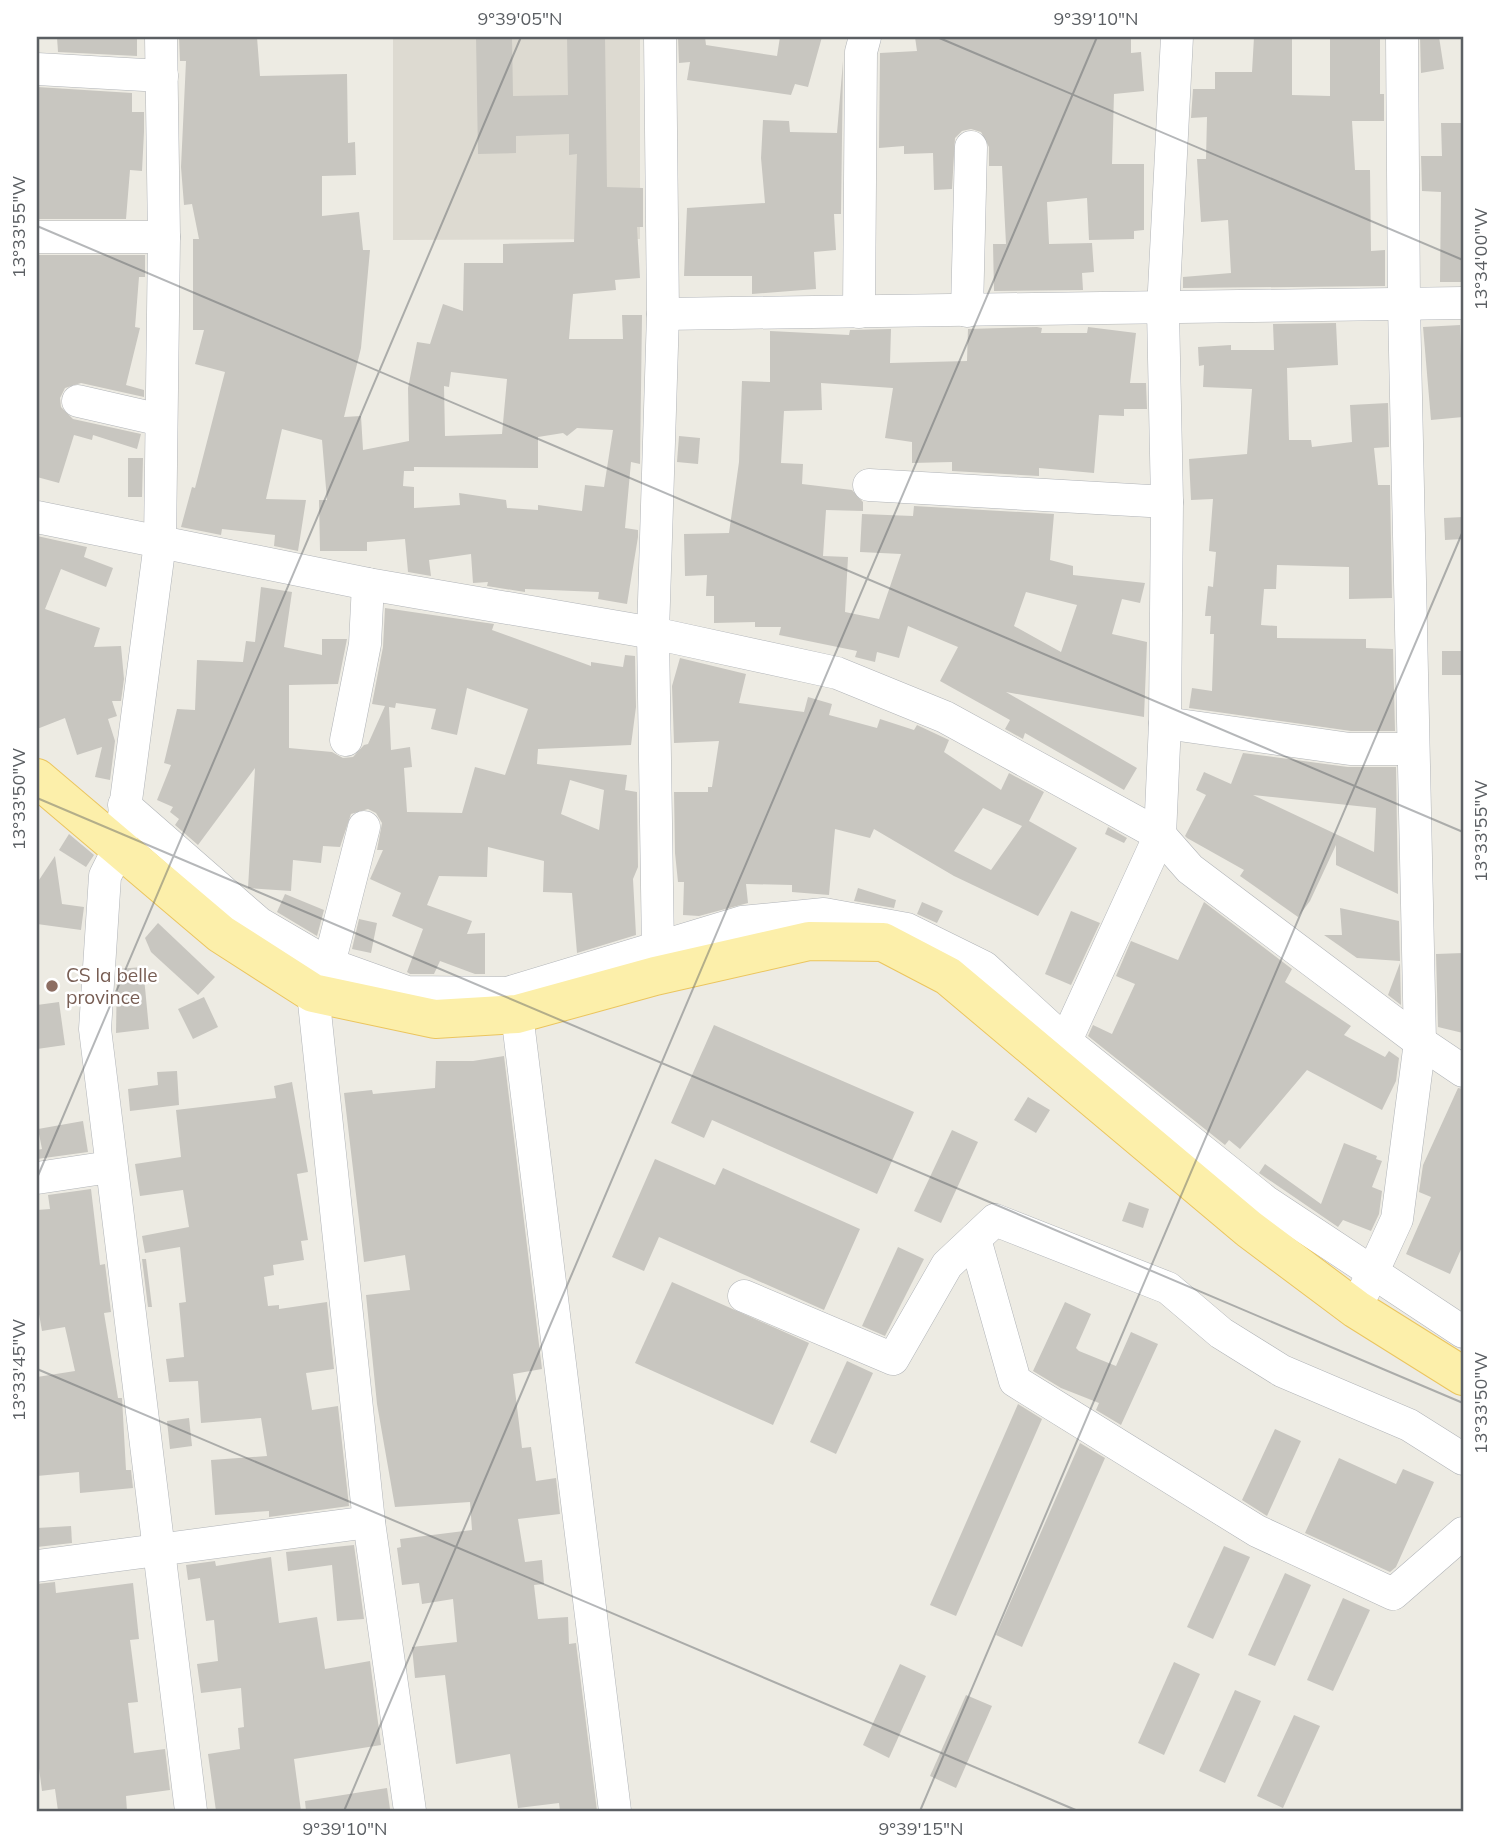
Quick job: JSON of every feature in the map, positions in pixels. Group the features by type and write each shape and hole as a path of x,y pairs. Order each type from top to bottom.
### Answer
{"main road":[{"path":"37,778 221,934 321,979 435,1019 517,1014 656,962 809,941 883,942 948,976 1060,1054 1249,1229 1356,1309 1463,1376"}],"street":[{"path":"161,37 164,237 160,543 120,846 105,876 95,1029 191,1811"},
{"path":"124,805 321,979 407,992 507,993 656,962 653,633 663,314 660,37"},
{"path":"859,312 861,52 864,37"},
{"path":"1177,37 1163,310 1167,502 1165,723 1160,835 1060,1054 1371,1275 1463,1332"},
{"path":"1356,1309 1397,1219 1420,1042 1404,305 1402,37"},
{"path":"37,69 162,76"},
{"path":"967,311 971,147"},
{"path":"37,237 164,237"},
{"path":"663,314 1163,310 1463,303"},
{"path":"78,401 162,420"},
{"path":"869,485 1167,502"},
{"path":"37,517 368,584 653,633 837,673 945,717 1160,835 1190,869 1420,1042 1463,1071"},
{"path":"346,740 365,644 368,584"},
{"path":"1165,723 1350,749 1413,749"},
{"path":"363,827 321,979 369,1522 410,1811"},
{"path":"517,1014 615,1811"},
{"path":"37,1178 110,1167"},
{"path":"744,1296 893,1359 947,1265 995,1220 1167,1288 1221,1333 1282,1371 1409,1424 1463,1459"},
{"path":"975,1239 1015,1381 1256,1531 1393,1594 1463,1533"},
{"path":"37,1566 369,1522"}],"shaded area":[{"path":"393,37 640,37 640,239 393,240"}],"building":[{"path":"57,37 137,37 137,56 58,52"},
{"path":"179,37 257,37 260,76 347,74 348,143 355,142 356,175 322,176 322,216 359,212 363,250 370,250 361,348 344,417 361,416 363,450 409,441 408,388 417,342 430,344 443,304 463,311 464,263 503,263 503,244 574,242 577,154 569,155 569,134 516,136 516,153 478,154 476,37 512,37 513,96 568,95 567,37 605,37 607,187 643,188 643,227 637,227 640,278 615,280 616,290 573,294 569,339 623,339 622,315 642,315 640,464 631,462 625,528 638,530 638,537 627,604 598,599 599,592 525,589 525,592 487,586 488,582 473,583 471,554 429,560 431,576 408,572 405,539 367,542 367,551 320,551 319,500 327,500 322,440 282,429 266,499 306,500 298,551 274,546 275,535 222,529 221,535 181,527 192,487 195,488 225,372 195,364 204,330 193,330 193,239 199,239 192,204 184,205 181,167 186,61 180,61","holes":["451,372 507,379 502,434 445,436 444,386 449,387","577,428 613,430 604,487 585,485 582,511 538,505 538,510 507,508 506,500 459,493 460,505 414,508 414,487 403,486 404,471 414,471 414,467 538,468 538,437 563,433 567,436"]},
{"path":"678,37 705,37 706,45 777,56 780,37 822,37 808,87 795,84 791,95 687,80 690,62 679,63"},
{"path":"915,37 1131,37 1131,53 1141,52 1144,91 1114,94 1112,164 1144,164 1144,230 1134,231 1134,239 1089,240 1087,198 1047,202 1049,244 1092,243 1094,272 1082,273 1083,290 994,291 993,244 1006,244 1002,166 989,166 989,147 981,132 971,129 962,131 955,138 952,189 934,190 933,153 904,154 904,146 879,148 880,53 917,51"},
{"path":"1254,37 1292,37 1292,95 1330,96 1330,37 1380,37 1380,94 1384,94 1384,121 1352,121 1355,170 1370,170 1371,251 1385,250 1385,286 1183,288 1183,277 1231,273 1228,220 1201,222 1197,159 1206,159 1207,117 1191,118 1193,89 1215,89 1215,72 1252,72"},
{"path":"1420,37 1439,37 1444,69 1421,73"},
{"path":"843,61 841,214 834,214 836,250 814,252 816,289 752,294 752,276 684,276 687,208 765,203 761,158 763,120 789,121 790,132 837,133"},
{"path":"37,87 132,93 132,112 144,112 144,132 142,171 130,170 126,219 37,219"},
{"path":"1441,123 1463,123 1463,282 1440,282 1441,192 1422,191 1421,156 1442,156"},
{"path":"37,255 145,255 145,277 139,277 135,327 140,328 126,385 144,390 144,397 81,383 65,388 60,398 61,407 73,419 141,434 137,449 93,435 92,440 74,435 59,483 37,477"},
{"path":"1336,323 1338,365 1287,368 1289,440 1311,440 1312,447 1352,442 1350,405 1388,403 1389,447 1374,448 1378,485 1390,485 1392,598 1349,599 1349,567 1277,565 1276,589 1264,589 1261,625 1277,626 1277,638 1366,639 1366,648 1393,649 1395,731 1351,731 1189,708 1192,688 1212,691 1214,634 1210,634 1211,616 1205,616 1208,586 1213,587 1216,552 1209,551 1213,499 1191,500 1189,459 1247,454 1252,389 1203,387 1204,365 1199,366 1198,347 1231,345 1231,350 1274,350 1273,324"},
{"path":"1460,325 1463,417 1431,420 1423,327"},
{"path":"1037,327 1042,328 1041,333 1087,333 1088,327 1136,333 1130,383 1146,383 1147,409 1124,409 1124,416 1099,415 1094,473 1039,468 1039,476 952,471 952,462 912,463 912,442 885,438 893,388 821,383 822,410 784,411 781,463 803,464 802,484 852,490 863,502 863,511 826,510 823,556 848,557 845,612 879,619 901,554 860,552 862,514 913,516 914,506 1054,514 1050,560 1073,566 1073,575 1145,583 1140,603 1122,599 1112,634 1147,642 1144,717 1006,692 1137,768 1124,790 1025,733 1023,739 1005,729 1010,720 940,681 958,647 908,626 899,658 877,652 875,662 855,657 857,651 779,635 781,627 755,627 755,622 714,623 714,596 706,596 707,575 685,576 684,534 729,533 739,462 742,381 770,382 770,331 849,335 850,330 891,329 890,363 967,361 968,329","holes":["1026,592 1077,605 1061,652 1014,626"]},
{"path":"679,436 700,438 698,464 677,462"},
{"path":"128,458 143,458 142,497 128,497"},
{"path":"1463,517 1463,539 1445,540 1444,518"},
{"path":"37,536 87,547 84,557 113,568 106,587 61,569 45,609 100,628 94,647 121,646 124,679 121,701 112,701 117,716 108,719 115,741 110,780 95,777 102,747 77,755 65,718 37,729"},
{"path":"261,587 292,592 284,647 322,655 322,639 347,639 338,684 289,685 289,748 332,752 343,758 353,757 368,744 385,706 372,704 383,647 385,608 494,624 492,630 591,666 591,662 623,667 625,655 635,656 636,707 631,745 538,749 537,764 627,775 625,790 637,792 638,867 633,879 636,935 577,953 572,893 543,892 544,861 488,847 487,877 439,876 427,905 472,921 467,934 485,933 485,974 475,974 440,961 434,974 410,974 407,972 423,929 392,916 401,893 370,879 383,850 377,850 382,823 376,813 368,809 351,814 340,847 323,846 321,863 293,860 291,891 248,888 255,768 198,845 175,825 179,819 170,812 173,807 157,800 171,765 164,763 177,709 195,710 197,660 243,662 246,641 255,642","holes":["467,688 528,709 505,775 475,767 462,813 407,812 404,768 412,767 410,747 391,750 389,707 395,708 396,703 436,709 431,729 457,735","570,780 604,790 599,830 561,814"]},
{"path":"1442,651 1463,651 1463,675 1442,675"},
{"path":"680,658 746,674 739,703 804,712 808,697 832,704 829,715 877,728 880,719 914,730 917,725 949,740 944,752 1001,790 1009,773 1044,792 1029,821 1077,848 1038,916 954,876 874,829 870,838 835,829 829,895 792,892 792,885 746,884 748,903 699,916 683,915 684,882 678,882 675,853 674,792 708,792 708,787 712,787 719,741 674,743 672,686","holes":["983,808 1022,826 991,870 954,851"]},
{"path":"1243,753 1348,767 1396,767 1398,894 1336,865 1336,845 1310,901 1298,917 1240,876 1244,870 1185,836 1206,795 1196,790 1204,772 1231,784","holes":["1253,795 1376,808 1374,852"]},
{"path":"1108,827 1127,838 1124,843 1105,834"},
{"path":"69,834 94,855 86,867 59,850"},
{"path":"55,856 62,904 84,907 81,930 37,924 37,883"},
{"path":"858,888 896,900 894,908 854,901"},
{"path":"285,894 324,910 317,936 277,912"},
{"path":"922,902 943,911 937,923 917,914"},
{"path":"1204,902 1292,969 1285,982 1351,1026 1344,1035 1385,1057 1389,1051 1399,1058 1396,1081 1382,1110 1307,1070 1240,1149 1229,1140 1225,1145 1088,1036 1093,1025 1112,1034 1135,984 1116,976 1131,941 1178,960"},
{"path":"1340,908 1399,921 1400,961 1357,958 1324,935 1342,935"},
{"path":"1071,911 1100,923 1071,985 1045,974"},
{"path":"359,919 377,923 371,953 352,949"},
{"path":"158,923 215,977 198,995 151,952 145,938"},
{"path":"1463,953 1463,1033 1438,1027 1436,954"},
{"path":"1400,963 1401,1005 1388,995"},
{"path":"143,967 149,1029 116,1033 117,969"},
{"path":"204,997 218,1027 193,1039 178,1009"},
{"path":"59,1002 65,1045 37,1049 37,1005"},
{"path":"714,1025 914,1112 877,1194 712,1120 704,1138 671,1123"},
{"path":"504,1056 542,1369 513,1374 522,1448 531,1447 536,1481 556,1478 560,1514 518,1519 525,1562 542,1560 544,1584 534,1585 538,1619 568,1617 569,1644 576,1643 597,1811 560,1811 559,1803 518,1808 510,1754 456,1764 445,1675 415,1678 412,1647 457,1642 453,1599 422,1604 419,1583 402,1585 397,1548 401,1547 400,1539 472,1530 470,1502 395,1507 377,1404 366,1295 410,1290 405,1255 364,1262 344,1093 372,1090 373,1094 435,1088 436,1061 473,1061"},
{"path":"177,1071 179,1105 130,1111 128,1089 158,1085 157,1072"},
{"path":"292,1082 308,1172 297,1174 308,1240 301,1241 304,1260 273,1265 274,1275 264,1277 268,1306 279,1305 279,1309 327,1302 334,1369 306,1373 312,1410 338,1406 349,1506 269,1517 269,1511 215,1515 211,1460 267,1456 261,1418 201,1423 198,1381 169,1382 166,1359 184,1357 179,1303 186,1302 180,1247 145,1253 142,1236 189,1227 183,1190 140,1196 135,1164 181,1157 176,1110 276,1098 274,1086"},
{"path":"1458,1088 1463,1089 1463,1245 1450,1274 1406,1254 1431,1197 1419,1192 1423,1165"},
{"path":"1028,1097 1050,1110 1036,1133 1014,1120"},
{"path":"83,1121 88,1152 37,1159 37,1150 42,1149 38,1129"},
{"path":"952,1130 978,1142 941,1223 914,1211"},
{"path":"1344,1143 1377,1156 1376,1159 1382,1161 1372,1187 1382,1191 1379,1214 1371,1231 1343,1220 1338,1227 1259,1173 1265,1164 1321,1204"},
{"path":"655,1159 715,1185 723,1168 860,1229 824,1310 659,1237 644,1271 612,1257"},
{"path":"91,1189 100,1265 105,1264 111,1312 104,1313 118,1398 122,1398 126,1470 131,1470 133,1488 80,1493 79,1472 37,1476 37,1377 75,1371 65,1327 42,1331 37,1303 37,1210 50,1209 48,1195"},
{"path":"1129,1202 1149,1209 1143,1228 1122,1221"},
{"path":"898,1247 924,1259 885,1336 862,1326"},
{"path":"142,1259 146,1259 152,1307 148,1307"},
{"path":"672,1282 809,1343 773,1425 635,1363"},
{"path":"1065,1302 1091,1314 1076,1348 1079,1351 1116,1366 1131,1332 1158,1344 1121,1425 1096,1410 1099,1403 1061,1388 1033,1371"},
{"path":"847,1361 873,1373 836,1454 810,1442"},
{"path":"1018,1404 1042,1419 956,1616 930,1605"},
{"path":"189,1418 192,1446 170,1449 167,1421"},
{"path":"1275,1429 1301,1441 1267,1516 1242,1500"},
{"path":"1080,1443 1105,1458 1022,1647 996,1635"},
{"path":"1339,1458 1396,1484 1403,1469 1434,1482 1396,1567 1390,1572 1305,1533"},
{"path":"71,1526 72,1543 37,1547 37,1528"},
{"path":"354,1545 364,1619 337,1621 332,1565 288,1571 286,1552"},
{"path":"1224,1546 1250,1557 1213,1639 1187,1627"},
{"path":"271,1557 279,1623 317,1617 325,1669 370,1661 381,1745 294,1759 301,1811 216,1811 208,1754 240,1749 238,1728 244,1727 241,1688 201,1693 197,1664 218,1661 214,1620 206,1621 200,1578 188,1580 186,1565 215,1561 216,1566"},
{"path":"1285,1573 1311,1585 1275,1666 1248,1655"},
{"path":"55,1582 56,1593 133,1583 139,1639 130,1640 138,1702 128,1703 134,1753 165,1749 170,1790 126,1796 127,1811 58,1811 55,1789 42,1791 37,1753 37,1584"},
{"path":"1343,1598 1370,1610 1333,1691 1307,1680"},
{"path":"1174,1662 1200,1674 1164,1755 1138,1743"},
{"path":"900,1664 926,1676 889,1758 863,1745"},
{"path":"1235,1690 1261,1701 1225,1783 1199,1771"},
{"path":"966,1695 992,1706 956,1788 930,1776"},
{"path":"1294,1715 1320,1726 1283,1808 1257,1796"},
{"path":"387,1788 390,1809 306,1811 305,1801"}],"place":[{"name":"CS la belle province","path":"52,986"}]}
